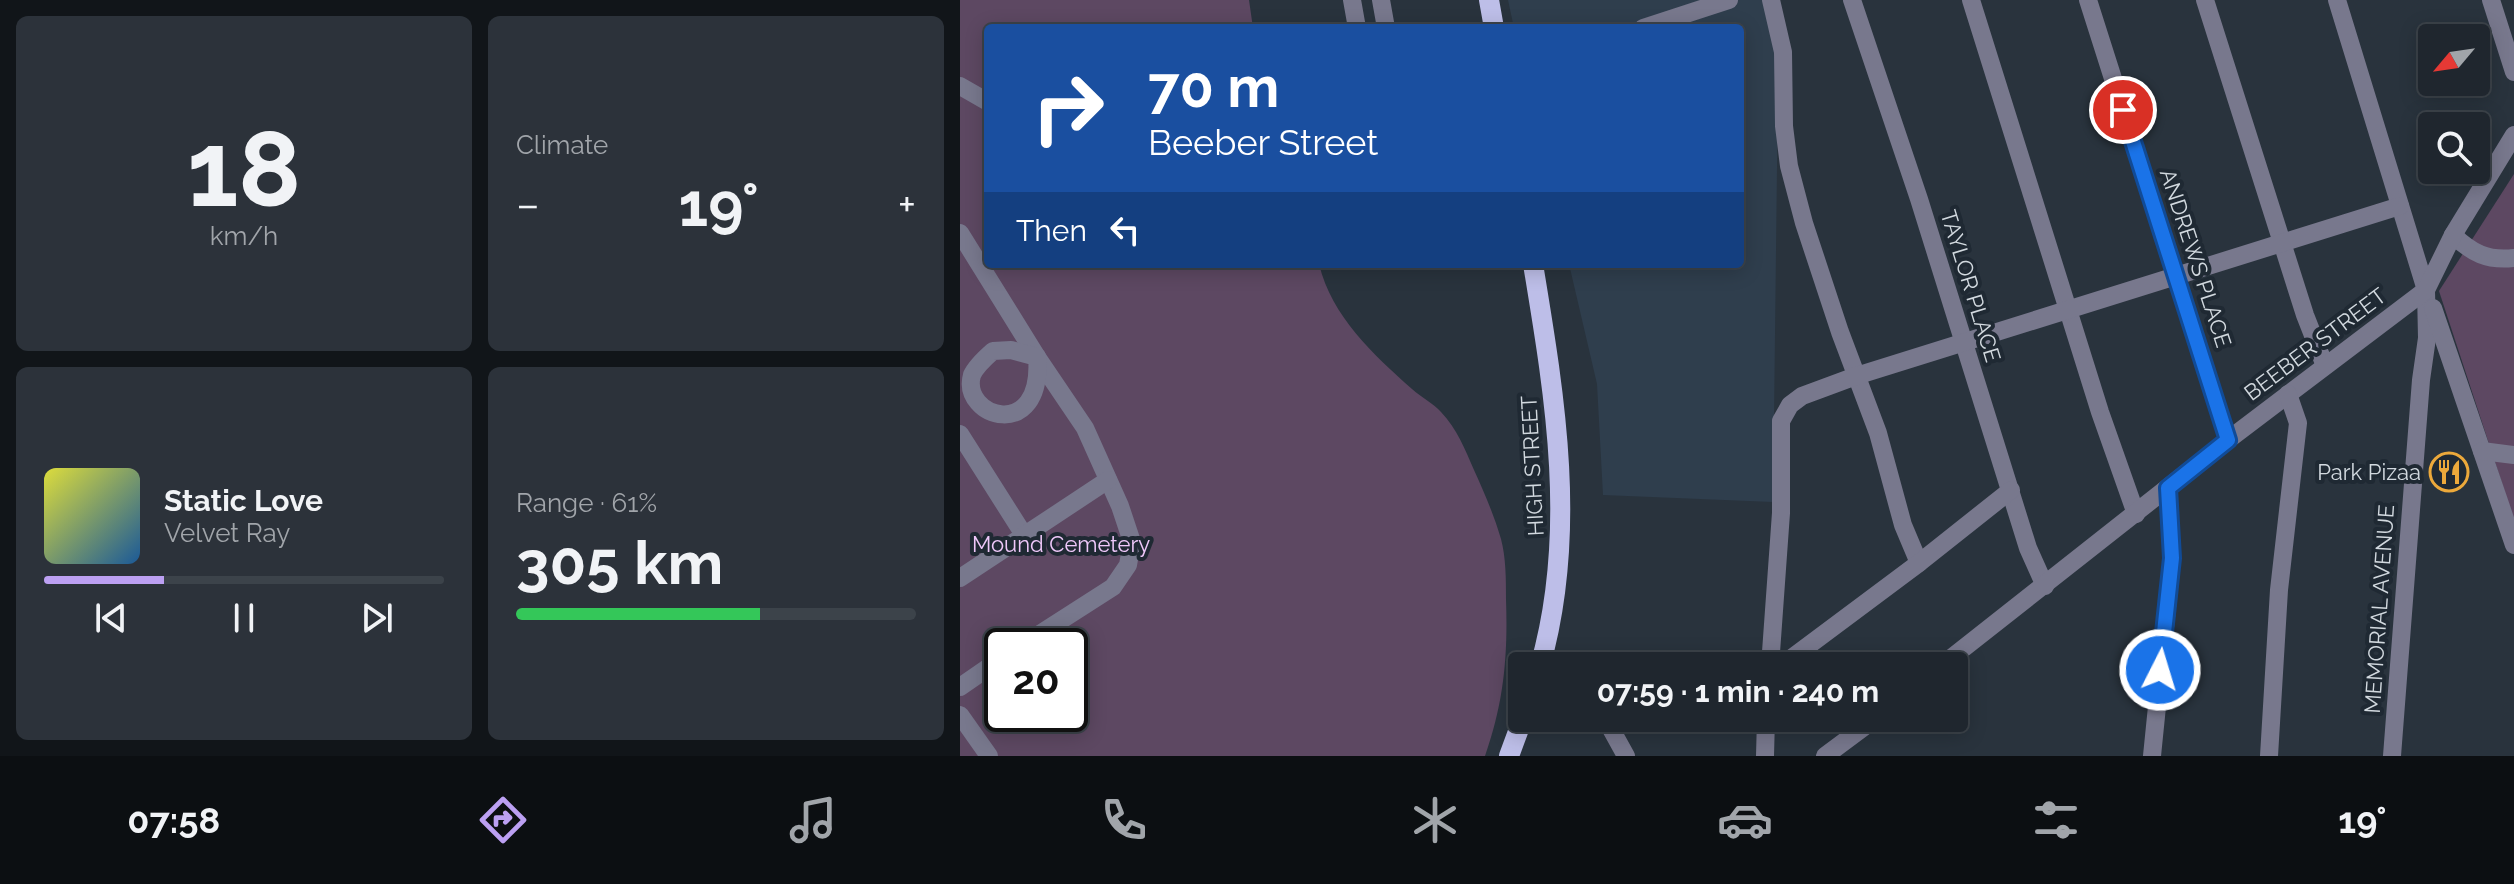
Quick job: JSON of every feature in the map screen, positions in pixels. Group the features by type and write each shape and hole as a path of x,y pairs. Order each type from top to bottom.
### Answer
{"main road":[{"path":"1489,0 1493,24"},
{"name":"HIGH STREET","path":"1534,268 1550,371 1560,487 1558,570 1547,652"},
{"path":"1510,754 1518,732"}],"street":[{"path":"1352,0 1356,24"},
{"path":"1381,0 1385,24"},
{"path":"1655,24 1729,0"},
{"path":"1771,0 1783,52 1784,126 1789,166 1804,223 1878,433 1903,525 1919,563"},
{"name":"TAYLOR PLACE","path":"1852,0 1919,199 2028,548 2045,586"},
{"path":"1971,0 2100,412 2136,514"},
{"name":"ANDREWS PLACE","path":"2088,0 2228,440"},
{"path":"2205,0 2305,315 2325,366"},
{"name":"MEMORIAL AVENUE","path":"2337,0 2426,290 2427,338 2421,380 2392,756"},
{"path":"2491,0 2514,72"},
{"path":"960,86 984,100"},
{"name":"BEEBER STREET","path":"1959,652 2228,440 2426,290 2453,235 2514,135"},
{"path":"1771,652 1781,513 1780,428 1784,413 1802,396 1856,376 2400,206"},
{"path":"2453,235 2480,256 2498,260 2514,258"},
{"path":"963,246 1085,428 1120,506 1132,542 1128,565 1113,587 1049,628"},
{"path":"2426,290 2514,545"},
{"path":"1011,350 1037,357 1038,376 1034,393 1025,406 1006,414 990,415 966,408 970,377 993,351 1011,350"},
{"path":"2269,756 2279,590 2298,423 2288,394"},
{"path":"960,434 1024,535"},
{"path":"2482,451 2514,455"},
{"path":"960,578 1108,480"},
{"path":"2152,756 2172,558 2168,488"},
{"path":"1800,652 2011,490"},
{"path":"960,687 984,670"},
{"path":"960,715 989,756"},
{"path":"1613,732 1626,756"},
{"path":"1765,756 1766,732"},
{"path":"1825,756 1857,732"}],"shaded area":[{"path":"1508,0 1779,0 1773,502 1603,495 1597,384 1570,268 1744,268 1744,24 1513,24"}],"green space":[{"name":"Mound Cemetery","path":"960,0 1249,0 1252,24 984,24 984,268 1320,268 1334,301 1356,333 1397,376 1438,409 1452,425 1489,504 1503,546 1505,569 1505,659 1497,717 1485,756 960,756"},
{"path":"2514,174 2514,520 2439,291"}],"place":[{"name":"Park Pizaa","path":"2449,472"}],"route":[{"path":"2123,110 2228,440 2168,488 2172,558 2160,670"}]}
